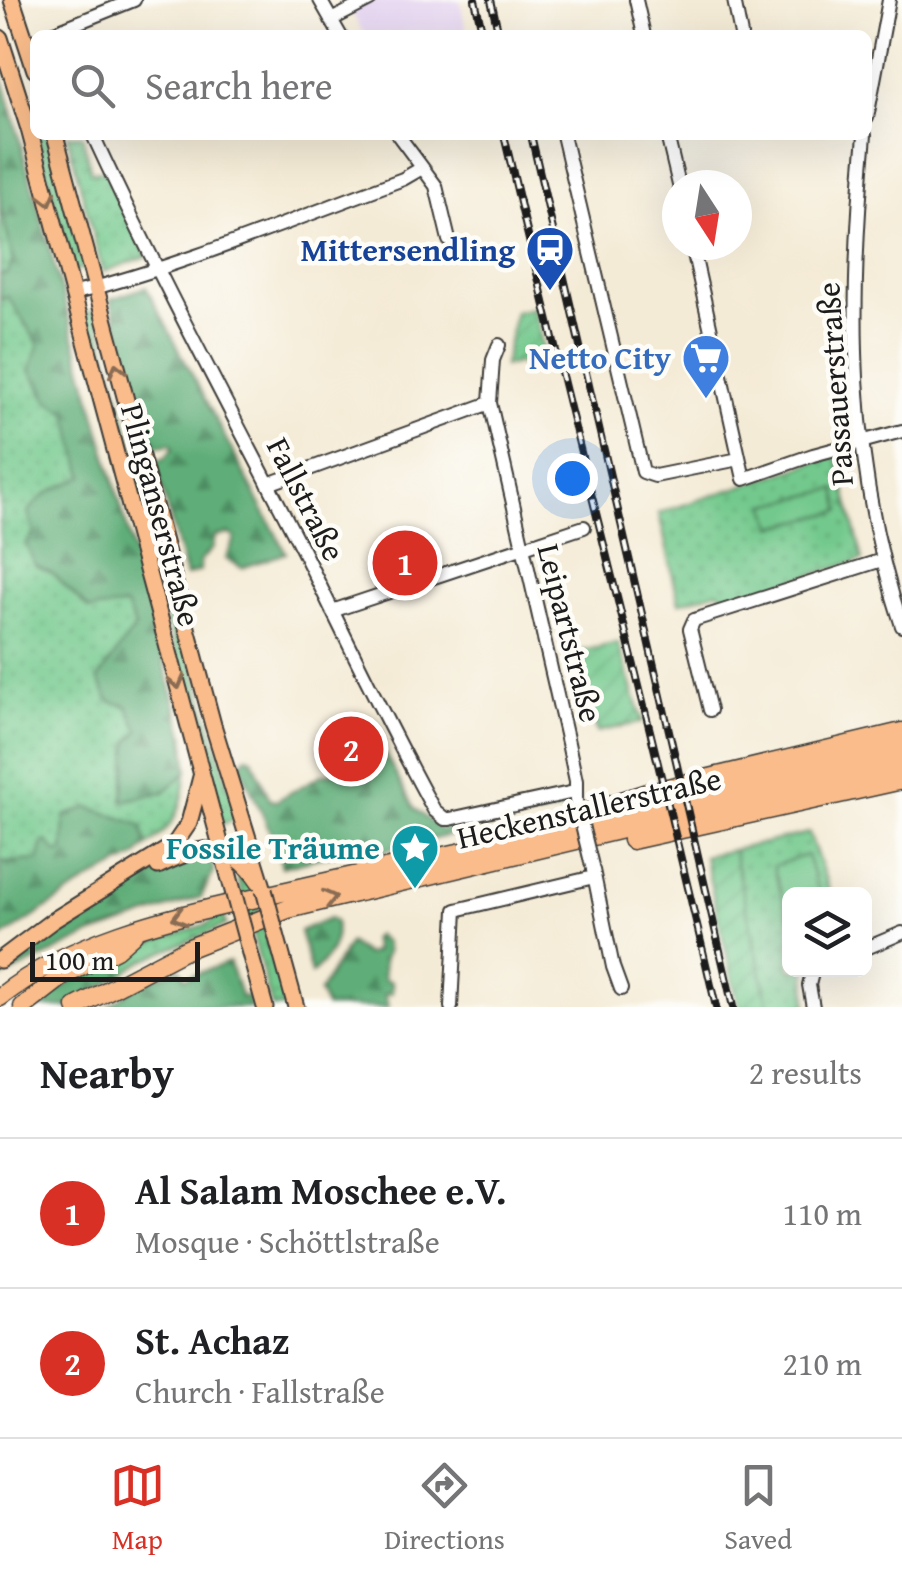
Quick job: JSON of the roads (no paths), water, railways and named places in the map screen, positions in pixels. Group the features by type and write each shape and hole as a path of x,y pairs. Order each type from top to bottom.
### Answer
{"highway":[{"path":"548,833 574,817 647,794 902,732"},
{"name":"Heckenstallerstraße","path":"297,893 902,748"},
{"name":"Heckenstallerstraße","path":"297,893 514,856 902,762"},
{"path":"514,856 535,860 701,828 902,780"},
{"path":"0,986 82,948 142,928 297,893"},
{"path":"76,1007 297,893"},
{"path":"24,1007 64,976 116,949 142,928"},
{"path":"0,998 26,977"},
{"path":"94,1007 106,991"}],"main road":[{"path":"12,0 30,38"},
{"name":"Plinganserstraße","path":"0,38 30,132"},
{"name":"Plinganserstraße","path":"32,140 265,1007"},
{"name":"Plinganserstraße","path":"55,140 217,739 296,1007"},
{"path":"0,960 52,920 174,845 189,822 202,774"},
{"path":"113,885 196,849 223,850 254,869"}],"street":[{"path":"59,30 134,0"},
{"path":"320,0 337,30"},
{"path":"331,20 370,0"},
{"path":"636,0 643,30"},
{"path":"734,0 740,30"},
{"path":"872,88 889,0"},
{"name":"Fallstraße","path":"95,140 342,637 438,815 444,819 457,818 575,797"},
{"path":"402,140 437,190 448,240"},
{"path":"564,140 643,472 655,476 739,459"},
{"path":"668,140 675,170"},
{"name":"Passauerstraße","path":"864,140 856,224 853,319 861,442 882,560 902,626"},
{"path":"72,294 157,268 403,179 422,168"},
{"path":"695,260 744,479 902,431"},
{"name":"Leipartstraße","path":"499,345 493,360 490,403 568,743 576,781 575,797 613,967 622,989"},
{"path":"268,484 490,403"},
{"path":"332,611 584,528"},
{"path":"710,710 690,630 694,620 882,560"},
{"path":"451,1007 456,910 593,872"},
{"path":"872,945 902,933"},
{"path":"812,977 813,1007"}],"railway":[{"path":"475,0 482,30"},
{"path":"491,0 498,30"},
{"path":"505,140 716,1007"},
{"path":"532,140 733,1007"}],"place":[{"name":"Mittersendling","path":"550,292"},
{"name":"Netto City","path":"706,400"},
{"name":"Al Salam Moschee e.V.","path":"405,563"},
{"name":"St. Achaz","path":"351,749"},
{"name":"Fossile Träume","path":"415,890"}]}
